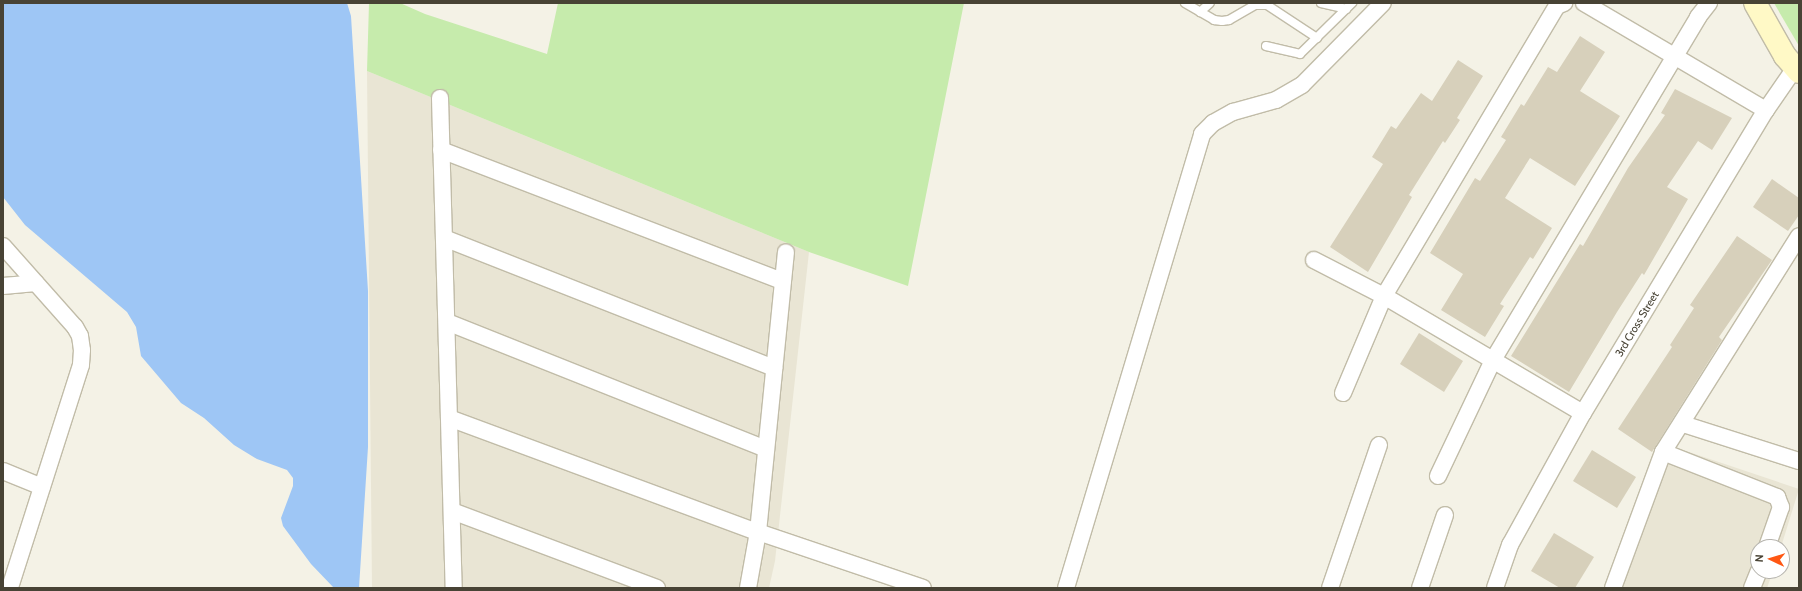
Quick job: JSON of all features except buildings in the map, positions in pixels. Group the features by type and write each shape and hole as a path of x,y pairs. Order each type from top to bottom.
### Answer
{"main road":[{"path":"1755,3 1785,56 1797,70"}],"street":[{"path":"1066,588 1202,134 1213,123 1233,112 1276,100 1302,85 1383,3"},
{"path":"1343,393 1384,296 1557,6 1564,3"},
{"path":"1584,3 1766,110"},
{"path":"1438,476 1493,360 1675,56 1710,3"},
{"name":"3rd Cross Street","path":"1495,588 1510,545 1583,413 1766,110 1797,70"},
{"path":"440,98 454,588"},
{"path":"441,150 783,281"},
{"path":"1613,588 1664,452 1683,424 1799,236"},
{"path":"444,238 774,368"},
{"path":"3,246 75,327 80,336 82,350 81,365 10,588"},
{"path":"748,588 758,532 786,252"},
{"path":"1314,260 1384,296 1583,413"},
{"path":"3,286 36,283"},
{"path":"446,322 766,449"},
{"path":"449,418 758,532 923,588"},
{"path":"1683,424 1799,461"},
{"path":"1330,588 1379,445"},
{"path":"1664,452 1777,496 1781,507 1770,539"},
{"path":"3,471 42,487"},
{"path":"452,510 657,588"},
{"path":"1420,588 1445,515"}],"lane":[{"path":"1185,3 1214,20 1229,20 1255,5 1267,4 1317,38"},
{"path":"1200,12 1210,3"},
{"path":"1321,3 1349,6"},
{"path":"1266,46 1300,54 1349,6"}],"shaded area":[{"path":"367,71 809,252 775,561 769,588 372,588"},
{"path":"1662,443 1799,489 1783,539 1750,539 1750,579 1770,579 1767,588 1605,588"}],"green space":[{"path":"369,3 400,3 425,14 547,54 558,3 964,3 908,286 809,252 367,71"},
{"path":"1774,3 1799,3 1799,46"}],"water":[{"path":"3,3 347,3 351,16 368,291 368,447 359,588 334,588 311,564 283,526 281,518 293,486 293,478 287,470 257,459 234,445 204,418 181,403 141,356 136,327 127,312 25,225 3,197"}]}
